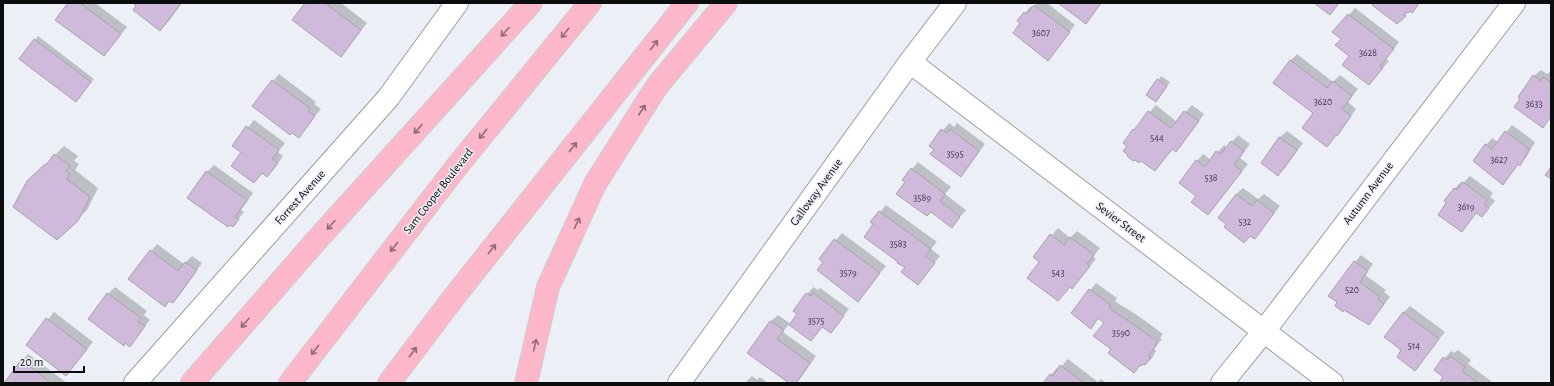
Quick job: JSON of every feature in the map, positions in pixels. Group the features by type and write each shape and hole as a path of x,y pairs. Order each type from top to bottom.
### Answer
{"highway":[{"path":"192,383 321,236 531,3"},
{"name":"Sam Cooper Boulevard","path":"290,383 458,165 590,3"},
{"path":"389,383 454,297 688,3"},
{"path":"526,383 548,286 595,184 658,86 726,3"}],"street":[{"name":"Forrest Avenue","path":"135,383 388,98 457,3"},
{"name":"Galloway Avenue","path":"679,383 910,62 955,3"},
{"name":"Autumn Avenue","path":"1222,383 1264,331 1514,3"},
{"name":"Sevier Street","path":"910,62 1332,383"}],"building":[{"path":"68,3 80,3 121,34 104,56 55,20"},
{"path":"133,3 180,4 160,31 133,10 136,6"},
{"path":"305,3 325,3 361,30 341,57 292,20"},
{"path":"1058,3 1101,3 1086,24"},
{"path":"1314,3 1339,3 1330,15"},
{"path":"1374,3 1417,3 1418,5 1412,13 1410,11 1408,13 1406,12 1404,15 1406,16 1397,24 1372,5"},
{"path":"1034,5 1070,32 1048,61 1013,33 1020,23 1017,21 1024,12 1027,14"},
{"path":"1348,14 1394,49 1380,66 1383,68 1369,85 1342,65 1349,56 1335,45 1341,39 1332,32"},
{"path":"34,39 91,82 76,102 19,59"},
{"path":"1290,60 1327,88 1333,81 1352,96 1344,107 1343,106 1341,108 1351,116 1327,147 1302,128 1313,113 1273,83"},
{"path":"1533,75 1541,81 1543,77 1551,82 1551,116 1543,128 1514,107 1520,99 1518,97"},
{"path":"1157,79 1167,86 1156,102 1146,95"},
{"path":"272,80 310,108 308,111 315,116 299,138 292,133 290,135 252,106"},
{"path":"1148,111 1171,128 1184,111 1199,121 1176,152 1172,149 1155,171 1141,161 1139,163 1135,160 1133,161 1123,151 1127,146 1123,143"},
{"path":"246,126 279,150 272,159 278,163 267,177 262,173 254,183 231,166 241,152 232,146"},
{"path":"941,129 947,133 950,129 979,151 961,177 930,154 934,150 929,146"},
{"path":"1505,131 1529,149 1520,166 1518,164 1503,185 1473,161 1485,144 1492,149"},
{"path":"1279,137 1297,150 1278,176 1261,163"},
{"path":"1231,141 1244,151 1234,165 1242,171 1208,215 1191,202 1196,196 1179,183 1196,160 1205,167 1216,151 1221,154"},
{"path":"54,154 70,166 66,171 70,174 67,179 90,197 78,221 57,240 13,207 27,181 45,164 46,165"},
{"path":"1551,167 1551,179 1545,175"},
{"path":"911,168 945,194 940,201 960,217 952,228 931,212 927,216 896,194 905,182 902,180"},
{"path":"206,171 247,200 235,217 239,219 233,227 230,225 228,227 187,198"},
{"path":"1463,182 1487,200 1484,204 1489,208 1482,217 1476,213 1462,232 1438,215 1446,203 1444,201 1454,188 1457,190"},
{"path":"1236,194 1252,206 1257,200 1274,213 1255,239 1250,236 1244,243 1224,227 1226,224 1218,218"},
{"path":"879,211 931,249 925,256 935,263 918,285 901,272 905,267 897,263 898,262 864,237 873,224 870,222"},
{"path":"1050,234 1064,245 1070,237 1094,255 1087,264 1090,266 1072,289 1070,287 1058,301 1027,278 1039,262 1033,257"},
{"path":"834,239 880,273 858,302 817,270 823,262 819,259"},
{"path":"150,250 178,271 185,262 197,270 173,303 169,301 165,307 128,279"},
{"path":"1354,261 1368,271 1360,282 1380,297 1378,299 1384,304 1369,325 1344,310 1343,312 1335,306 1337,302 1328,296"},
{"path":"1089,289 1111,305 1109,308 1157,341 1156,346 1148,356 1151,358 1145,365 1140,365 1134,373 1108,353 1111,349 1093,336 1104,323 1098,318 1091,329 1071,313"},
{"path":"107,293 141,318 138,322 145,326 130,347 125,343 124,346 88,319"},
{"path":"806,293 811,296 813,293 844,316 831,333 822,327 811,341 789,325 797,314 793,311"},
{"path":"1403,312 1439,339 1415,371 1397,357 1401,350 1384,337"},
{"path":"46,318 87,349 66,376 26,345"},
{"path":"770,321 784,330 777,339 810,363 796,383 789,383 747,353"},
{"path":"1450,356 1465,367 1462,371 1478,383 1439,383 1443,377 1434,370 1443,357 1447,360"},
{"path":"21,360 51,383 4,383"},
{"path":"1060,365 1084,383 1043,383 1050,374 1053,376"}]}
